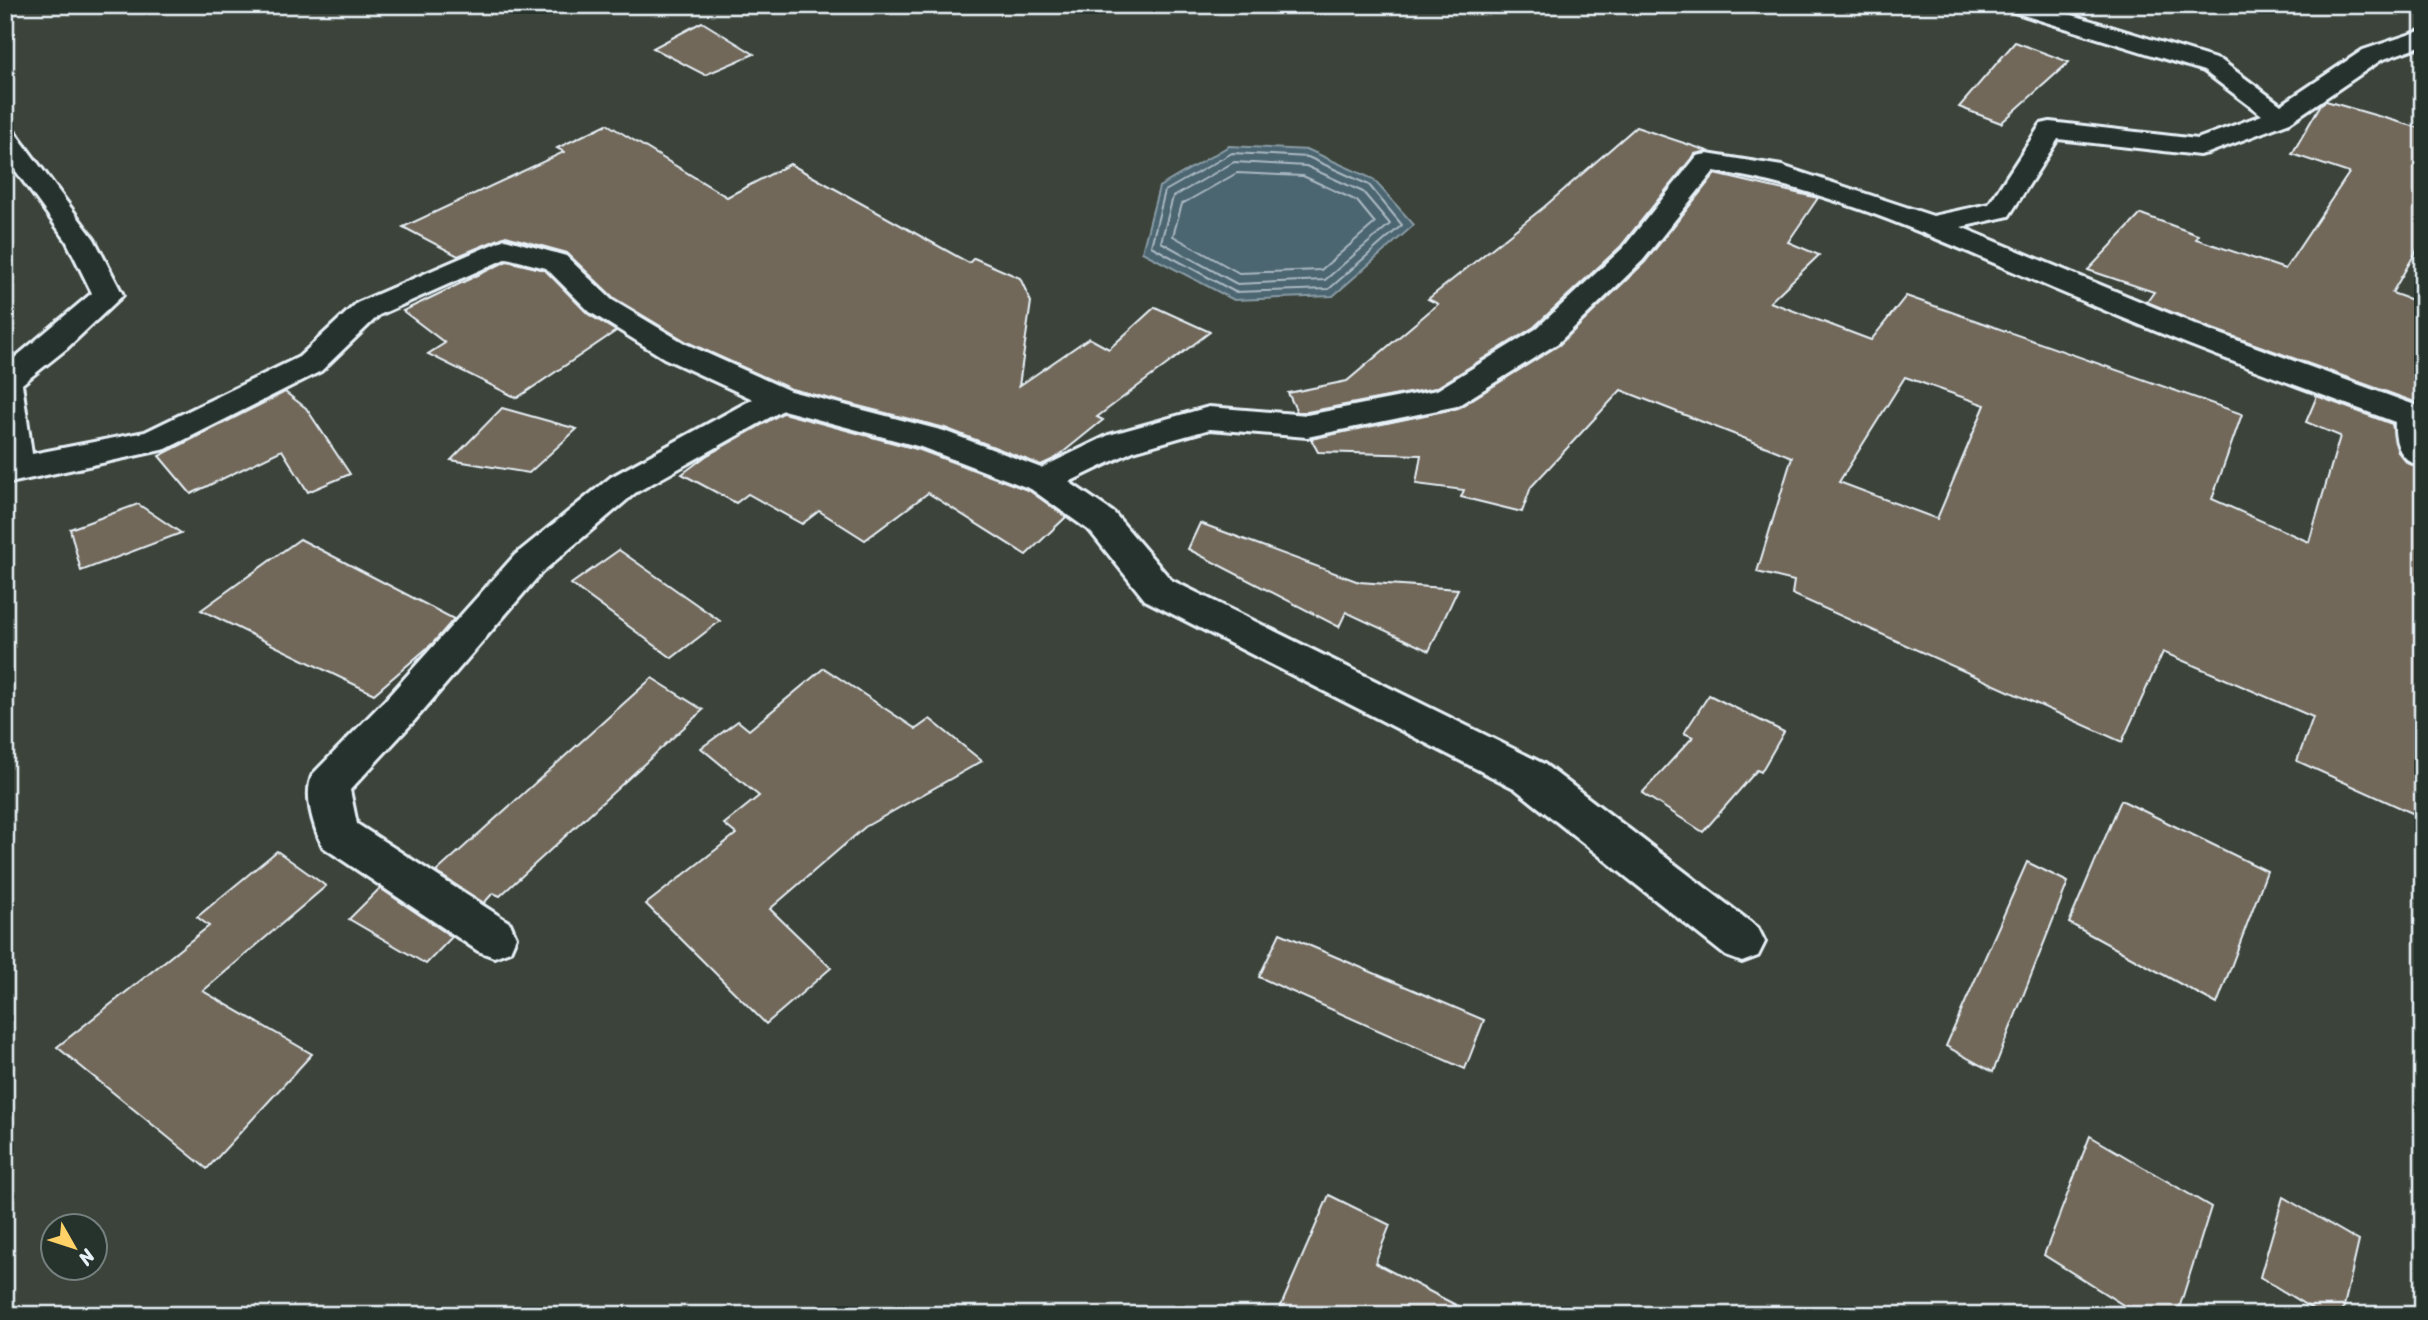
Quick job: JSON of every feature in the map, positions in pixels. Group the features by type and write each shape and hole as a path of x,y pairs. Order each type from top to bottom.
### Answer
{"street":[{"path":"2015,5 2213,66 2281,117"},
{"path":"1932,225 1999,211 2050,130 2199,147 2281,117 2372,55 2423,37"},
{"path":"5,137 80,239 108,295 6,381 17,467 5,471"},
{"path":"1043,481 1121,443 1209,418 1307,426 1446,399 1547,336 1633,254 1707,162 1772,172 1932,225 2091,295 2412,416 2411,440 2423,456"},
{"path":"5,471 153,441 310,364 368,309 505,248 556,262 611,313 675,351 779,398 932,439 1043,481 1102,522 1158,590 1529,776 1742,942"},
{"path":"494,937 338,834 328,786 400,710 528,564 623,485 779,398"},
{"path":"2423,467 2423,481"}],"water":[{"path":"1229,146 1309,150 1373,179 1414,225 1333,296 1234,300 1142,252 1159,187"}],"building":[{"path":"702,22 754,54 705,75 653,48"},
{"path":"2015,42 2069,62 2001,123 1959,107"},
{"path":"2326,101 2423,129 2423,240 2392,293 2423,304 2423,405 2210,328 2147,302 2154,292 2088,270 2141,214 2198,235 2196,239 2285,269 2349,173 2292,154 2321,104"},
{"path":"607,124 727,197 790,164 969,263 974,258 1020,278 1031,302 1019,386 1089,338 1109,349 1155,307 1210,332 1097,417 1103,420 1056,458 1041,465 945,428 791,389 687,342 614,298 567,253 506,236 458,256 403,227 564,152 557,148"},
{"path":"1636,127 1708,151 1695,154 1621,246 1534,327 1436,388 1297,412 1288,393 1347,381 1438,304 1428,299 1544,207"},
{"path":"1715,174 1818,198 1788,242 1819,255 1770,302 1871,340 1906,296 2242,414 2212,499 2309,542 2340,436 2306,422 2317,396 2392,424 2398,452 2407,463 2423,469 2423,818 2297,761 2313,717 2163,652 2122,742 1792,594 1794,581 1757,572 1792,457 1621,390 1531,487 1522,512 1461,497 1464,490 1416,484 1421,455 1318,452 1311,439 1458,408 1559,345 1645,262","holes":["1905,377 1985,405 1937,519 1839,482"]},
{"path":"507,261 545,270 588,314 616,331 517,398 428,354 445,343 403,311"},
{"path":"285,392 306,408 350,474 308,492 282,450 191,494 159,456"},
{"path":"502,408 577,429 529,473 451,460"},
{"path":"783,413 920,450 1030,491 1066,517 1026,555 928,493 865,540 819,511 802,524 748,494 736,503 682,474 706,456"},
{"path":"138,504 181,533 81,571 70,529"},
{"path":"1200,523 1359,582 1458,589 1429,651 1346,612 1339,627 1188,549"},
{"path":"300,539 454,619 433,643 374,694 201,610"},
{"path":"619,550 720,621 672,658 571,584"},
{"path":"824,668 916,729 930,719 982,761 865,827 770,909 831,968 766,1024 646,904 736,834 724,824 759,796 701,748 738,721 749,730"},
{"path":"652,678 703,710 500,896 493,893 484,903 436,872"},
{"path":"1709,695 1784,732 1761,772 1757,770 1703,832 1642,793 1693,737 1684,733"},
{"path":"2121,800 2267,871 2217,1004 2069,923"},
{"path":"277,851 326,886 203,991 312,1054 207,1169 57,1047 209,926 197,917"},
{"path":"2027,862 2068,882 1993,1072 1946,1046"},
{"path":"380,888 452,937 426,964 349,919"},
{"path":"1280,933 1484,1020 1465,1069 1259,977"},
{"path":"2090,1136 2211,1207 2177,1315 2139,1315 2044,1255"},
{"path":"1329,1195 1390,1225 1375,1263 1475,1315 1277,1315"},
{"path":"2283,1197 2359,1241 2342,1315 2322,1315 2260,1277"}]}
